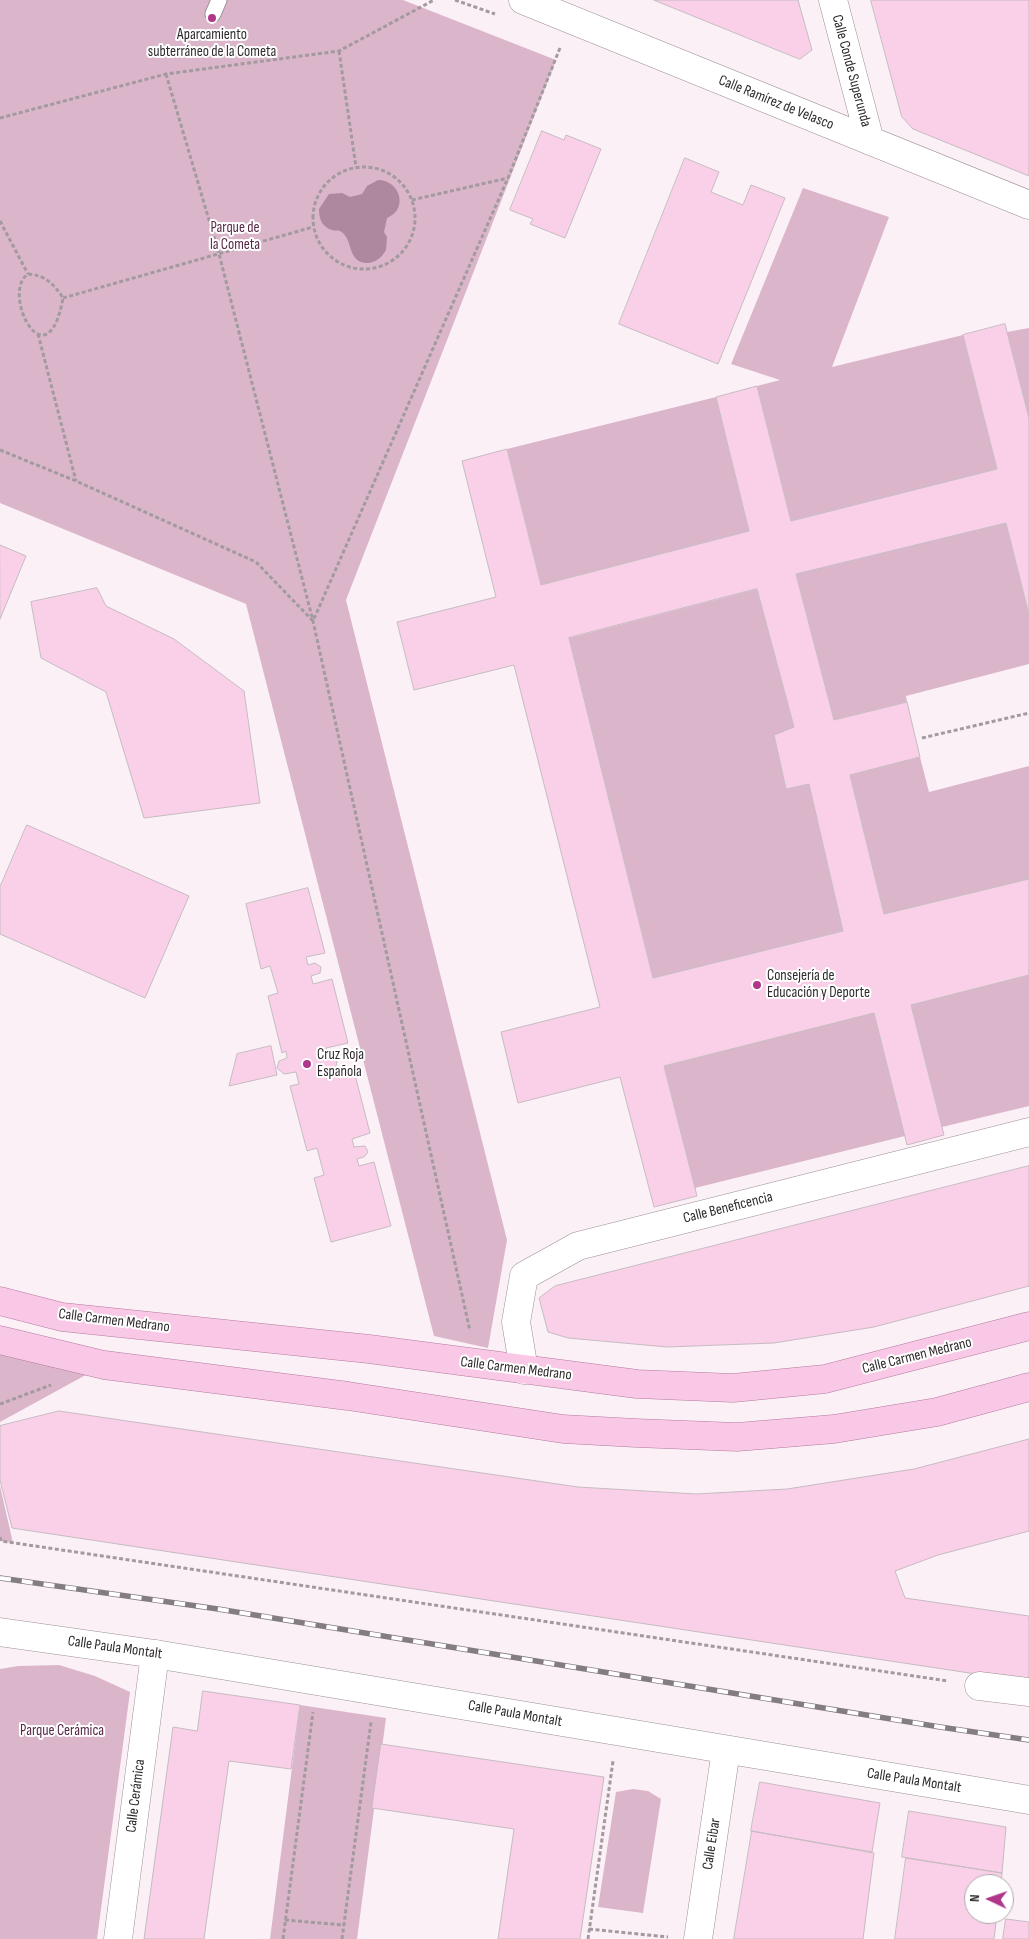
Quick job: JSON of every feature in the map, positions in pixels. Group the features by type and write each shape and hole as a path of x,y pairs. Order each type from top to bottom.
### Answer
{"main road":[{"name":"Calle Carmen Medrano","path":"0,1301 62,1317 369,1349 637,1384 733,1388 825,1379 1029,1326"},
{"path":"0,1340 104,1365 348,1396 563,1430 627,1433 736,1437 834,1429 937,1412 1029,1387"}],"street":[{"name":"Calle Ramírez de Velasco","path":"523,0 1029,205"},
{"name":"Calle Conde Superunda","path":"833,0 870,141"},
{"name":"Calle Beneficencia","path":"524,1370 516,1322 524,1276 578,1246 1029,1132"},
{"name":"Calle Paula Montalt","path":"0,1632 155,1654 1029,1800"},
{"name":"Calle Cerámica","path":"118,1939 155,1654"},
{"path":"979,1686 1029,1692"},
{"name":"Calle Eibar","path":"687,1939 726,1750"}],"path":[{"path":"0,118 166,74 339,51 434,0"},
{"path":"313,621 508,178 572,20"},
{"path":"339,51 356,167"},
{"path":"166,74 219,254 313,621 477,1364"},
{"path":"356,167 373,167 393,175 403,184 412,200 415,226 409,243 403,252 385,266 364,270 343,266 328,256 319,244 313,227 313,212 318,193 335,176 356,167"},
{"path":"412,200 508,178"},
{"path":"0,221 28,274"},
{"path":"63,298 313,227"},
{"path":"19,276 37,275 49,280 63,298"},
{"path":"31,334 38,334 50,328 56,320 63,298"},
{"path":"38,334 76,481"},
{"path":"0,450 76,481 256,562 313,621"},
{"path":"922,738 1029,713"},
{"path":"0,1538 1,1541 979,1686"},
{"path":"282,1939 318,1681"},
{"path":"342,1939 375,1690"},
{"path":"588,1939 617,1731"},
{"path":"285,1920 344,1925"},
{"path":"589,1929 687,1939"}],"green space":[{"name":"Parque de la Cometa","path":"0,0 403,0 556,60 346,600 507,1240 488,1348 434,1336 246,604 0,503"},
{"path":"803,188 889,217 832,367 963,335 997,469 791,521 757,386 780,380 731,364"},
{"path":"1029,328 1029,418 1007,332"},
{"path":"716,397 749,531 541,585 507,449"},
{"path":"1006,523 1029,615 1029,664 906,696 907,702 834,720 796,574"},
{"path":"757,589 794,727 787,789 809,784 843,931 653,978 569,638"},
{"path":"920,757 929,792 1029,766 1029,879 884,914 850,775"},
{"path":"1029,975 1029,1106 942,1127 911,1005"},
{"path":"874,1013 905,1136 695,1188 664,1066"},
{"path":"0,1338 104,1365 0,1422"},
{"path":"0,1486 13,1543 0,1541"},
{"name":"Parque Cerámica","path":"59,1665 95,1676 130,1692 97,1939 0,1939 0,1669 18,1666"},
{"path":"300,1705 386,1718 357,1939 270,1939"},
{"path":"633,1789 648,1791 661,1799 643,1913 598,1907 616,1792"}],"shaded area":[{"path":"378,180 386,181 392,185 399,196 400,202 394,214 387,218 384,232 387,237 386,250 374,262 361,262 353,255 344,234 323,225 319,209 329,194 342,193 350,197 362,194 367,186"}],"building":[{"path":"654,0 798,0 812,50 800,59"},
{"path":"871,0 1029,0 1029,176 913,129 902,117"},
{"path":"542,131 564,140 566,135 601,149 565,238 530,224 533,219 510,210"},
{"path":"685,158 719,172 711,192 743,205 751,185 785,198 718,364 619,324"},
{"path":"1005,324 1029,418 1029,615 1006,523 796,574 834,720 907,702 920,757 850,775 884,914 1029,879 1029,975 911,1005 944,1135 907,1145 874,1013 664,1066 697,1196 654,1207 620,1077 518,1103 501,1032 600,1007 514,665 414,690 397,622 496,597 462,461 507,449 541,585 749,531 716,397 757,386 791,521 997,469 963,335","holes":["757,589 794,727 774,735 786,789 809,784 843,931 653,978 569,638"]},
{"path":"0,545 26,556 0,619"},
{"path":"97,588 106,606 174,639 244,691 260,803 144,818 106,692 41,658 31,602"},
{"path":"27,825 189,896 145,998 0,934 0,887"},
{"name":"Cruz Roja Española","path":"308,888 325,953 306,957 308,965 315,963 321,967 320,973 311,976 313,984 332,979 348,1043 326,1048 337,1061 334,1077 354,1071 370,1133 352,1139 354,1147 365,1146 368,1152 364,1157 357,1159 359,1166 374,1162 391,1226 331,1242 314,1178 324,1175 317,1148 307,1151 290,1086 299,1084 296,1072 284,1074 277,1068 279,1061 287,1058 286,1051 282,1053 268,996 278,993 270,966 261,969 246,904"},
{"path":"271,1046 277,1075 229,1086 237,1054"},
{"path":"1029,1166 1029,1286 874,1327 774,1343 667,1347 568,1338 548,1332 539,1298 555,1286"},
{"path":"59,1411 578,1487 696,1494 787,1489 914,1469 1029,1439 1029,1531 938,1555 895,1571 905,1598 1029,1616 1029,1682 12,1528 0,1480 0,1426"},
{"path":"203,1691 300,1705 291,1769 229,1761 204,1939 144,1939 173,1727 197,1731"},
{"path":"381,1744 604,1777 580,1939 498,1939 514,1829 372,1808"},
{"path":"760,1782 880,1803 872,1852 751,1831"},
{"path":"909,1811 1006,1827 1002,1873 902,1857"},
{"path":"752,1831 874,1853 863,1939 734,1939"},
{"path":"906,1858 1002,1873 964,1874 964,1924 996,1924 994,1939 895,1939"},
{"path":"1014,1920 1029,1922 1029,1939 1003,1939 1005,1924 1014,1924"}],"railway":[{"path":"0,1578 218,1609 1029,1740"}],"place":[{"name":"Aparcamiento subterráneo de la Cometa","path":"212,18"},
{"name":"Consejería de Educación y Deporte","path":"757,985"},
{"name":"Cruz Roja Española","path":"307,1064"}]}
